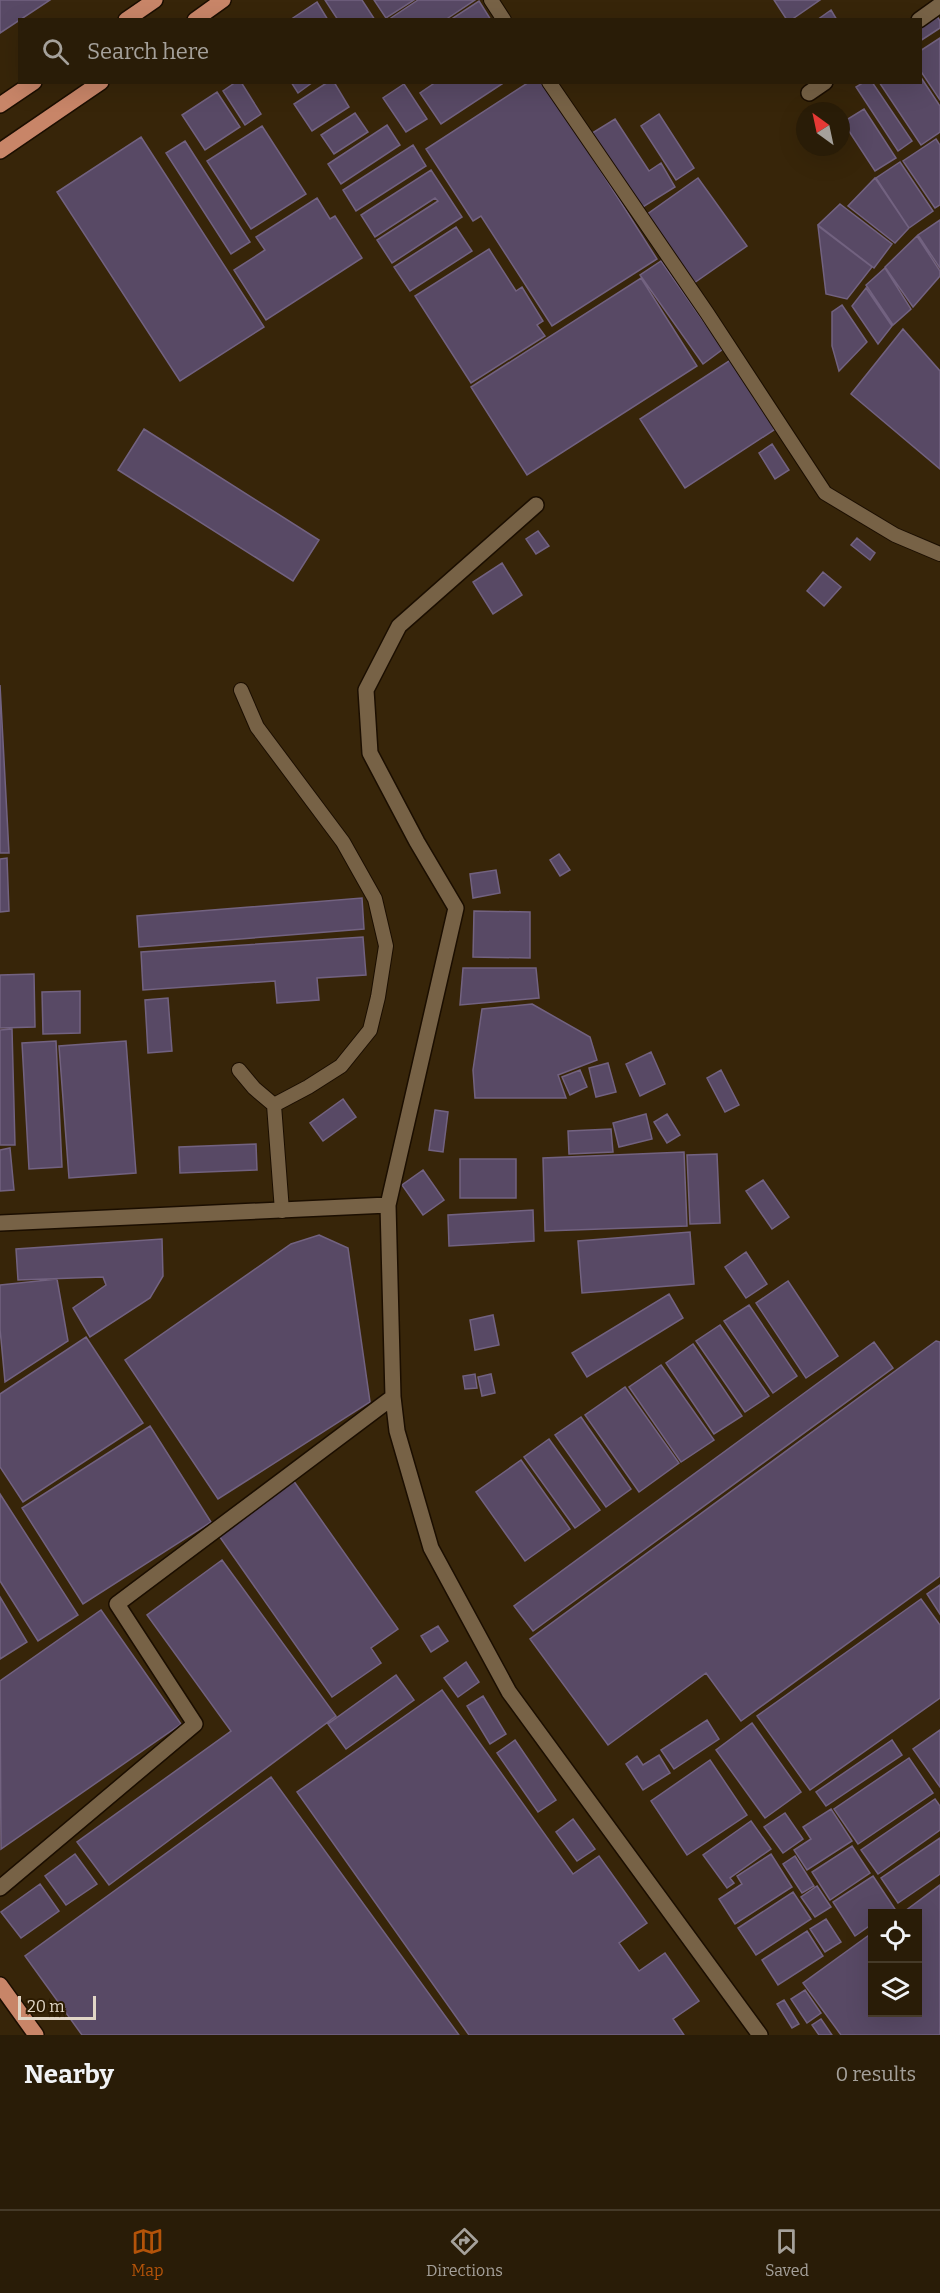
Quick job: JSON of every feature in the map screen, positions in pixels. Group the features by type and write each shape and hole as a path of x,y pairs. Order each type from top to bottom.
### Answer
{"main road":[{"path":"129,18 155,0"},
{"path":"198,18 224,0"},
{"path":"0,105 31,84"},
{"path":"0,151 98,84"},
{"path":"0,1985 36,2035"}],"street":[{"path":"922,18 940,5"},
{"path":"809,93 822,84"},
{"path":"536,505 399,626 366,690 370,753 417,842 456,908 388,1205 393,1396 397,1431 431,1548 509,1692 760,2035"},
{"path":"0,1223 388,1205"},
{"path":"0,1888 195,1724 117,1604 393,1396"}],"lane":[{"path":"491,0 503,18"},
{"path":"550,84 707,313 825,493 895,535 940,554"},
{"path":"241,690 257,727 343,842 375,899 386,946 370,1030 341,1065 308,1087 274,1105"},
{"path":"240,1070 254,1088 274,1105 282,1210"}],"building":[{"path":"0,0 50,0 23,18 18,18 18,21 0,33"},
{"path":"325,0 362,0 374,18 337,18"},
{"path":"374,0 414,0 386,18"},
{"path":"418,0 475,0 448,18 391,18"},
{"path":"774,0 820,0 794,18 786,18"},
{"path":"479,1 490,18 453,18"},
{"path":"317,2 327,18 293,18"},
{"path":"831,10 836,18 820,18"},
{"path":"937,16 940,21 940,28 922,40 922,25"},
{"path":"940,38 940,100 922,73 922,50"},
{"path":"922,79 940,106 940,132 921,145 880,84 922,84"},
{"path":"233,84 242,84 261,114 245,125 223,91"},
{"path":"292,84 310,84 298,93"},
{"path":"325,84 335,84 349,107 312,131 294,104"},
{"path":"404,84 427,119 406,132 383,98"},
{"path":"433,84 502,84 441,124 420,93"},
{"path":"526,84 545,84 657,259 552,326 481,216 473,221 426,149"},
{"path":"861,84 873,84 912,141 898,151 856,87"},
{"path":"217,92 240,127 205,150 182,115"},
{"path":"864,109 896,158 875,171 850,133 850,118"},
{"path":"355,113 368,132 334,154 321,135"},
{"path":"659,114 694,168 676,180 641,126"},
{"path":"615,119 649,171 661,163 675,187 638,210 589,135"},
{"path":"387,125 400,145 341,184 328,164"},
{"path":"262,126 306,194 251,229 207,161"},
{"path":"141,137 264,327 180,381 57,192"},
{"path":"936,139 940,145 940,205 935,208 903,161"},
{"path":"185,141 250,242 231,254 166,153"},
{"path":"413,145 426,166 356,211 343,190"},
{"path":"900,162 933,211 909,228 876,178"},
{"path":"431,170 462,217 392,263 377,240 438,201 435,198 375,237 361,215"},
{"path":"698,178 747,246 694,283 646,215"},
{"path":"875,178 909,228 895,243 848,206"},
{"path":"317,198 330,219 335,216 362,258 266,320 234,270 265,250 256,237"},
{"path":"840,204 892,244 874,268 818,225"},
{"path":"940,220 940,268 918,235"},
{"path":"818,226 872,267 847,299 826,294"},
{"path":"456,227 472,251 410,291 394,267"},
{"path":"917,236 940,271 940,276 913,307 885,267"},
{"path":"489,249 516,291 522,287 543,321 537,325 545,336 471,383 415,296"},
{"path":"661,261 723,349 703,364 640,275"},
{"path":"885,268 911,309 893,325 866,285"},
{"path":"641,278 697,366 527,475 471,387"},
{"path":"866,288 892,326 878,344 852,306"},
{"path":"842,305 867,342 839,371 832,346 832,312"},
{"path":"903,329 940,371 940,469 851,394"},
{"path":"732,359 777,428 685,488 640,419"},
{"path":"144,429 319,540 293,581 118,470"},
{"path":"772,444 789,470 775,479 759,453"},
{"path":"538,531 549,546 536,554 526,539"},
{"path":"857,538 875,553 870,560 851,545"},
{"path":"502,563 522,595 493,614 473,582"},
{"path":"823,572 841,587 824,606 807,591"},
{"path":"0,685 9,853 0,853"},
{"path":"559,854 570,870 560,876 550,860"},
{"path":"7,858 9,911 0,912 0,859"},
{"path":"496,870 500,893 473,898 470,874"},
{"path":"362,898 364,929 139,947 137,916"},
{"path":"474,911 530,912 530,958 473,957"},
{"path":"363,937 366,975 317,978 319,1000 277,1003 275,981 143,990 141,952"},
{"path":"463,968 536,968 539,998 460,1005"},
{"path":"34,974 35,1027 0,1028 0,975"},
{"path":"80,991 80,1033 43,1034 42,992"},
{"path":"168,998 172,1051 148,1053 145,1000"},
{"path":"532,1004 590,1037 597,1060 558,1075 566,1098 475,1098 473,1070 482,1009"},
{"path":"12,1029 15,1145 0,1145 0,1030"},
{"path":"56,1041 62,1167 29,1169 22,1043"},
{"path":"126,1041 136,1173 69,1178 59,1046"},
{"path":"651,1052 665,1084 640,1096 626,1064"},
{"path":"608,1063 616,1092 596,1097 589,1068"},
{"path":"580,1070 587,1087 570,1095 562,1077"},
{"path":"721,1070 739,1105 725,1112 707,1078"},
{"path":"343,1099 356,1117 323,1141 310,1123"},
{"path":"435,1110 448,1112 443,1152 429,1150"},
{"path":"646,1114 652,1139 619,1147 613,1123"},
{"path":"667,1114 680,1135 667,1143 654,1122"},
{"path":"611,1129 613,1152 569,1154 568,1131"},
{"path":"256,1144 257,1170 180,1173 179,1147"},
{"path":"10,1148 14,1190 0,1191 0,1150"},
{"path":"684,1152 687,1226 545,1231 543,1158"},
{"path":"717,1154 720,1223 690,1224 687,1155"},
{"path":"460,1159 516,1159 516,1198 460,1198"},
{"path":"423,1170 444,1200 423,1215 402,1185"},
{"path":"763,1180 789,1217 772,1229 746,1191"},
{"path":"533,1210 534,1241 449,1246 448,1215"},
{"path":"690,1232 694,1284 582,1293 578,1241"},
{"path":"319,1235 348,1248 370,1402 218,1499 125,1360 291,1244"},
{"path":"162,1239 163,1276 150,1298 90,1337 73,1308 106,1285 103,1277 18,1280 16,1249"},
{"path":"746,1252 767,1284 746,1298 725,1267"},
{"path":"57,1279 68,1341 5,1382 0,1329 0,1285"},
{"path":"788,1281 838,1356 806,1378 756,1303"},
{"path":"669,1294 683,1318 587,1377 572,1353"},
{"path":"749,1305 797,1376 773,1393 724,1321"},
{"path":"493,1315 499,1345 475,1350 470,1320"},
{"path":"720,1325 769,1396 745,1412 696,1341"},
{"path":"86,1337 143,1423 23,1502 0,1467 0,1394"},
{"path":"936,1341 940,1342 940,1576 741,1721 706,1673 608,1745 530,1639"},
{"path":"874,1342 893,1368 533,1631 514,1606"},
{"path":"693,1344 742,1416 714,1434 666,1363"},
{"path":"661,1365 714,1440 681,1462 629,1387"},
{"path":"475,1374 477,1388 465,1389 463,1376"},
{"path":"491,1374 495,1393 482,1396 478,1377"},
{"path":"625,1387 679,1463 639,1492 585,1415"},
{"path":"581,1417 631,1489 606,1507 555,1435"},
{"path":"150,1426 211,1522 83,1604 22,1508"},
{"path":"549,1439 600,1510 575,1528 524,1457"},
{"path":"521,1460 570,1529 525,1561 476,1492"},
{"path":"293,1480 398,1629 371,1648 381,1663 332,1697 217,1533"},
{"path":"0,1494 78,1615 38,1641 0,1581"},
{"path":"222,1560 336,1716 109,1885 77,1842 231,1731 147,1615"},
{"path":"940,1585 940,1614 927,1594"},
{"path":"0,1597 27,1642 0,1659"},
{"path":"921,1599 940,1625 940,1698 810,1790 757,1716"},
{"path":"101,1610 181,1724 1,1849 0,1681"},
{"path":"438,1626 448,1641 431,1652 421,1636"},
{"path":"466,1662 479,1682 458,1697 444,1678"},
{"path":"396,1675 414,1700 346,1749 328,1724"},
{"path":"442,1690 573,1874 599,1856 647,1923 619,1943 639,1971 665,1953 699,2001 673,2019 684,2035 469,2035 297,1792"},
{"path":"483,1696 506,1734 490,1744 467,1706"},
{"path":"707,1720 719,1739 674,1769 661,1750"},
{"path":"752,1723 801,1792 765,1818 716,1750"},
{"path":"940,1730 940,1787 913,1749"},
{"path":"515,1740 556,1800 538,1812 497,1753"},
{"path":"892,1740 902,1755 826,1806 816,1792"},
{"path":"659,1755 670,1773 643,1790 626,1764 637,1756 643,1765"},
{"path":"909,1758 933,1793 858,1844 834,1809"},
{"path":"710,1760 747,1815 687,1855 651,1801"},
{"path":"271,1777 459,2035 82,2035 25,1956"},
{"path":"935,1799 940,1806 940,1830 878,1874 861,1850"},
{"path":"831,1809 852,1841 807,1870 794,1850 811,1839 803,1827"},
{"path":"785,1813 803,1839 783,1853 764,1827"},
{"path":"573,1819 595,1849 577,1861 556,1832"},
{"path":"751,1821 771,1849 730,1878 734,1883 727,1888 703,1855"},
{"path":"940,1838 940,1874 898,1903 881,1878"},
{"path":"852,1846 870,1873 830,1900 812,1872"},
{"path":"75,1854 97,1884 66,1905 45,1876"},
{"path":"771,1854 792,1887 735,1924 719,1899 742,1884 737,1876"},
{"path":"795,1856 814,1886 802,1893 783,1864"},
{"path":"873,1876 895,1909 868,1909 868,1927 855,1936 833,1902"},
{"path":"40,1884 59,1911 21,1938 1,1912"},
{"path":"940,1885 940,2035 841,2035 803,1983 868,1936 868,2017 922,2017 922,1909 908,1909"},
{"path":"817,1886 831,1907 815,1917 801,1897"},
{"path":"793,1892 811,1919 756,1955 738,1928"},
{"path":"826,1919 841,1942 825,1952 810,1929"},
{"path":"807,1931 823,1956 778,1985 762,1960"},
{"path":"805,1990 821,2013 807,2023 791,1999"},
{"path":"784,2000 799,2024 792,2028 777,2004"},
{"path":"821,2019 832,2035 819,2035 812,2025"}]}
